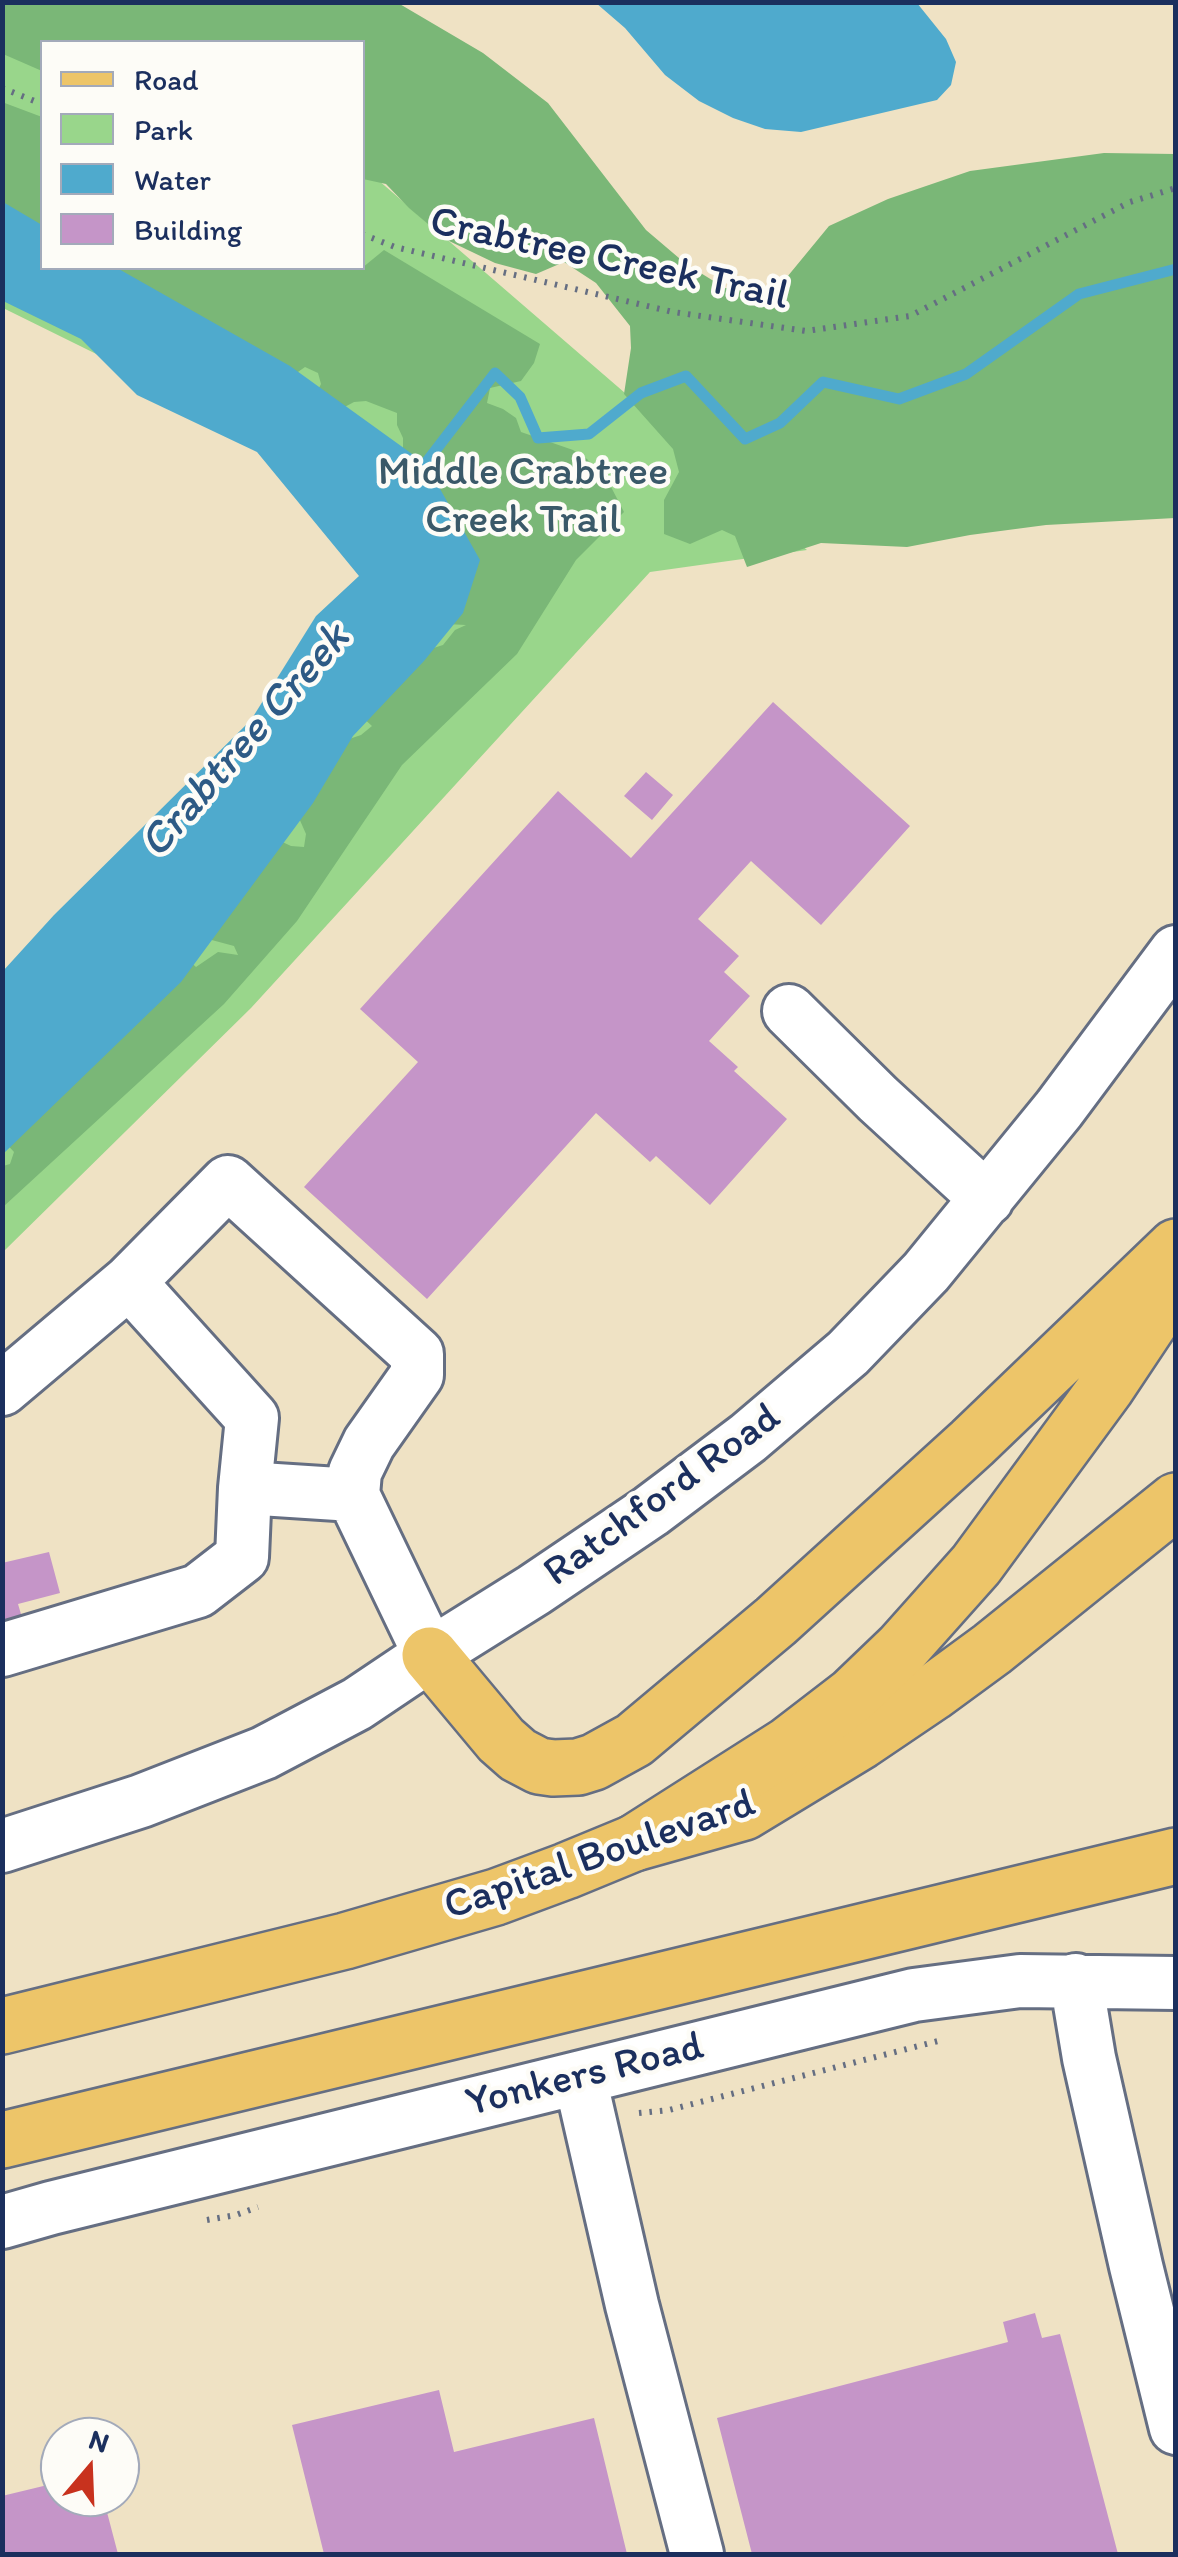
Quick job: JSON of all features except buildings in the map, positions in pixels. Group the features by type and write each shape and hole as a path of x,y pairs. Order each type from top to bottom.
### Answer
{"main road":[{"path":"430,1655 518,1755 553,1768 594,1762 634,1740 776,1621 972,1443 1176,1248"},
{"path":"634,1843 788,1746 853,1695 902,1648 976,1565 1106,1388 1176,1283"},
{"name":"Capital Boulevard","path":"2,2026 345,1941 496,1897 634,1843 744,1812 861,1741 992,1649 1176,1501"},
{"path":"2,2140 1176,1856"}],"street":[{"name":"Ratchford Road","path":"2,1846 142,1801 264,1753 357,1704 636,1521 748,1438 848,1354 926,1272 988,1199 1176,952"},
{"path":"789,1011 988,1199"},
{"path":"2,1389 129,1282 228,1182 416,1354 417,1375 369,1442 355,1472 354,1494 430,1655"},
{"path":"2,1650 198,1591 242,1557 252,1418 129,1282"},
{"path":"245,1488 354,1494"},
{"path":"1076,1980 1089,2058 1176,2428"},
{"name":"Yonkers Road","path":"2,2222 914,1995 1020,1981 1176,1983"},
{"path":"580,2078 632,2304 698,2554"}],"path":[{"path":"2,88 40,103"},
{"name":"Crabtree Creek Trail","path":"365,235 396,247 673,312 806,331 910,316 1130,202 1176,188"},
{"path":"634,2114 669,2110 952,2038"}],"green space":[{"name":"Middle Crabtree Creek Trail","path":"48,2 40,40 40,270 365,270 365,169 807,550 650,572 251,1008 3,1252 3,1041 406,591 356,508 147,379 3,308 3,3"},
{"path":"2,3 398,3 483,53 548,103 646,230 686,264 725,288 765,292 778,288 829,226 888,199 970,171 1104,153 1175,154 1175,518 1046,525 907,547 821,543 747,567 735,536 722,530 690,544 664,534 664,500 679,472 673,449 624,394 630,326 596,283 564,262 536,274 495,263 447,240 386,184 365,179 365,40 40,40 40,70 3,54"},
{"path":"2,102 40,116 40,237 3,206"},
{"path":"384,250 540,344 534,363 521,381 490,388 487,403 516,418 521,432 573,450 587,459 610,485 624,512 576,560 517,654 402,765 297,921 224,1004 3,1207 3,1166 10,1164 14,1152 3,1140 187,959 196,967 218,952 238,955 234,946 208,939 276,839 304,847 306,834 295,809 317,750 361,735 372,726 360,715 424,651 443,645 455,630 466,625 446,624 423,477 434,462 403,453 397,413 366,401 339,410 316,394 321,384 318,373 305,367 295,374 97,270 365,270 365,266"}],"water":[{"path":"596,3 917,3 946,39 956,62 951,85 937,100 801,132 765,129 699,101 665,75 625,28"},
{"name":"Crabtree Creek","path":"3,202 40,224 40,270 121,270 290,366 426,464 480,560 463,613 353,736 313,803 181,982 3,1154 3,971 54,915 251,720 316,616 359,576 257,452 137,395 81,339 3,301"}],"waterway":[{"path":"418,473 495,373 520,397 538,438 589,434 641,393 686,376 745,439 780,423 823,382 899,399 966,374 1079,294 1176,269"}]}
